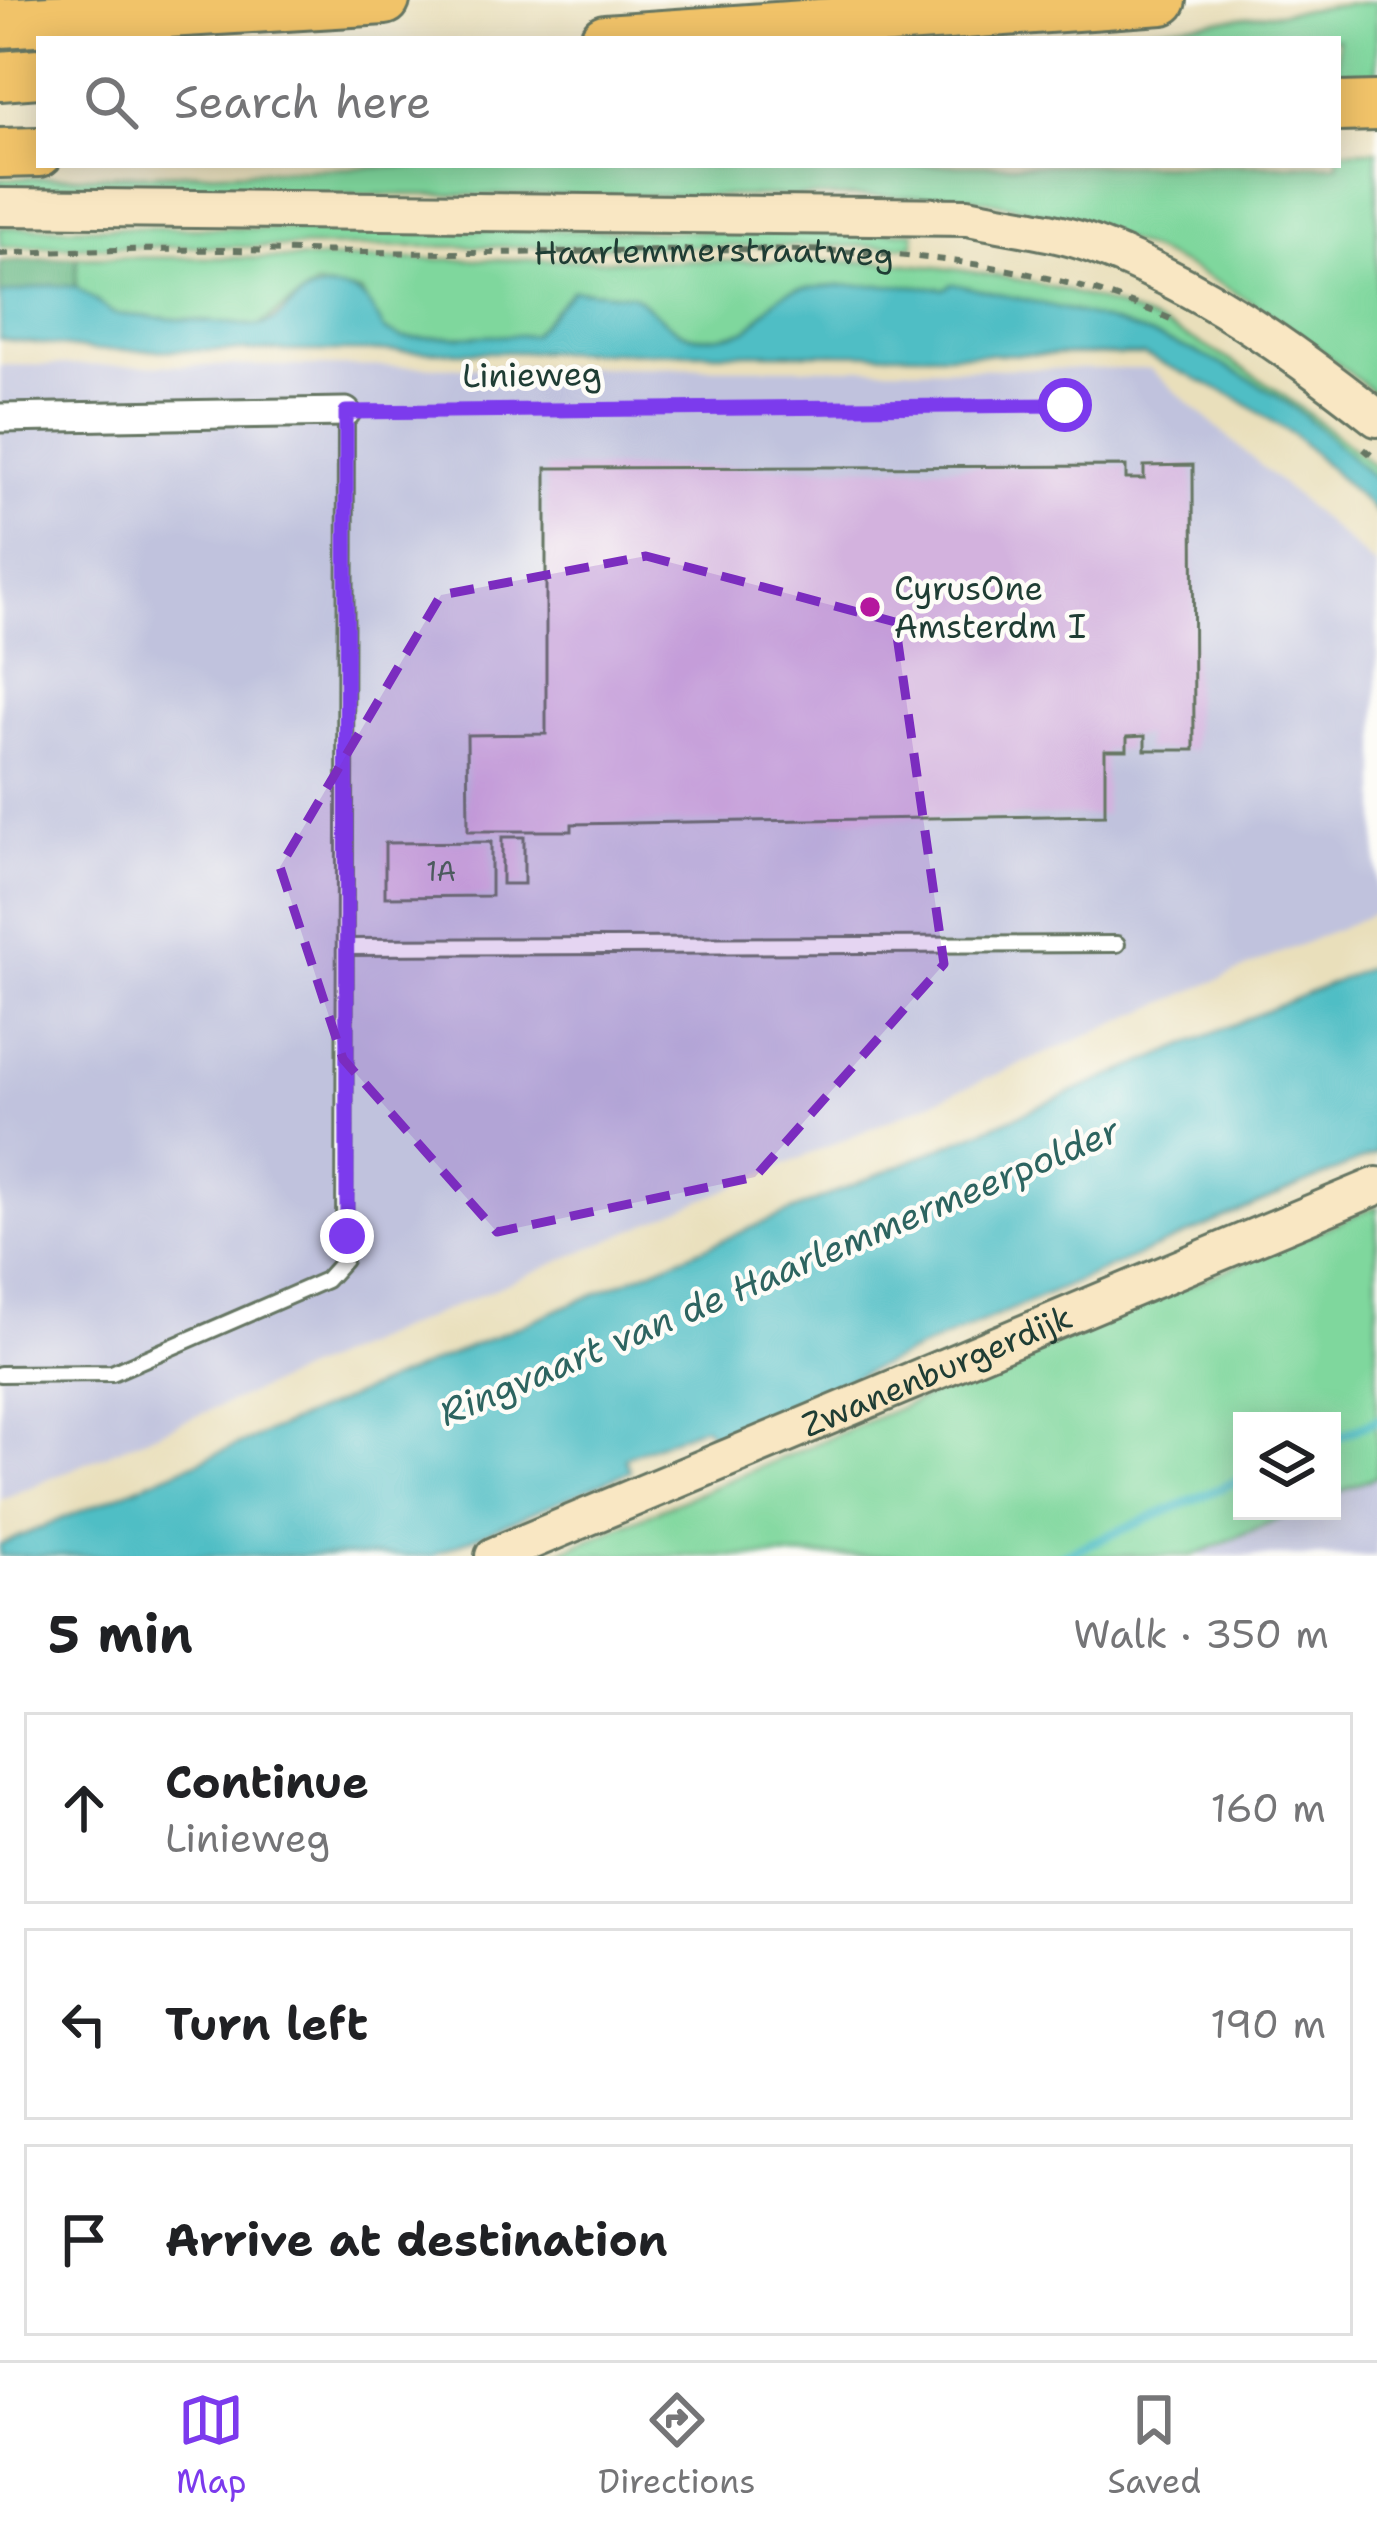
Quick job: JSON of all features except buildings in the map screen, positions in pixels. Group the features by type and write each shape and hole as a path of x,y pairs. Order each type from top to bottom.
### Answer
{"highway":[{"path":"0,23 385,0"},
{"path":"648,36 1162,0"},
{"path":"0,76 36,73"},
{"path":"1341,107 1377,106"},
{"path":"0,153 36,152"}],"main road":[{"name":"Haarlemmerstraatweg","path":"0,207 968,217 1091,243 1212,298 1275,337 1368,432"},
{"name":"Zwanenburgerdijk","path":"494,1556 1377,1186"}],"street":[{"path":"0,418 346,412"}],"lane":[{"path":"0,1374 112,1373 326,1280 344,1260 346,412"},
{"path":"347,947 1117,944"}],"path":[{"name":"Haarlemmerstraatweg","path":"0,254 749,253 945,259 1052,277 1186,327"},
{"name":"Linieweg","path":"346,412 1065,405"},
{"path":"1368,432 1377,460"}],"highlighted area":[{"path":"646,556 895,622 944,964 755,1177 497,1232 343,1059 280,867 441,595"}],"shaded area":[{"path":"0,365 1150,369 1377,567 1377,912 0,1500"},
{"path":"1377,1476 1377,1556 1192,1556 1275,1520 1341,1520 1341,1491"}],"green space":[{"path":"1377,1 1377,75 1341,76 1341,36 1092,36"},
{"path":"1377,150 1377,396 1282,322 1187,266 1085,226 968,197 0,193 0,179 350,168 1341,168 1341,151"},
{"path":"0,227 914,232 914,246 0,247"},
{"path":"77,257 883,262 959,270 1091,298 1206,346 1318,421 1377,469 1377,481 1288,403 1074,311 953,284 944,289 864,285 798,290 780,297 745,331 707,337 670,325 633,295 573,290 532,335 403,338 384,330 361,292 316,286 258,326 114,314 76,287"},
{"path":"77,257 76,287 53,285 0,294 0,262"},
{"path":"1377,1206 1377,1476 1341,1491 1341,1412 1233,1412 1233,1520 1275,1520 1192,1556 550,1556"}],"water":[{"path":"952,284 1126,327 1249,379 1310,421 1377,481 1377,513 1294,435 1235,397 1144,355 93,350 0,339 0,294 53,285 76,287 114,314 258,326 311,292 348,290 367,302 384,330 403,338 532,335 573,290 633,295 681,332 707,337 745,331 780,297 798,290 864,285 944,289"},
{"name":"Ringvaart van de Haarlemmermeerpolder","path":"1377,964 1377,1153 714,1437 704,1426 625,1457 630,1471 431,1556 0,1556 0,1545"}],"waterway":[{"path":"1341,1436 1377,1420"},
{"path":"1060,1556 1233,1483"}],"place":[{"name":"CyrusOne Amsterdm I","path":"870,607"}],"route":[{"path":"347,1236 346,412 1065,405"}]}
